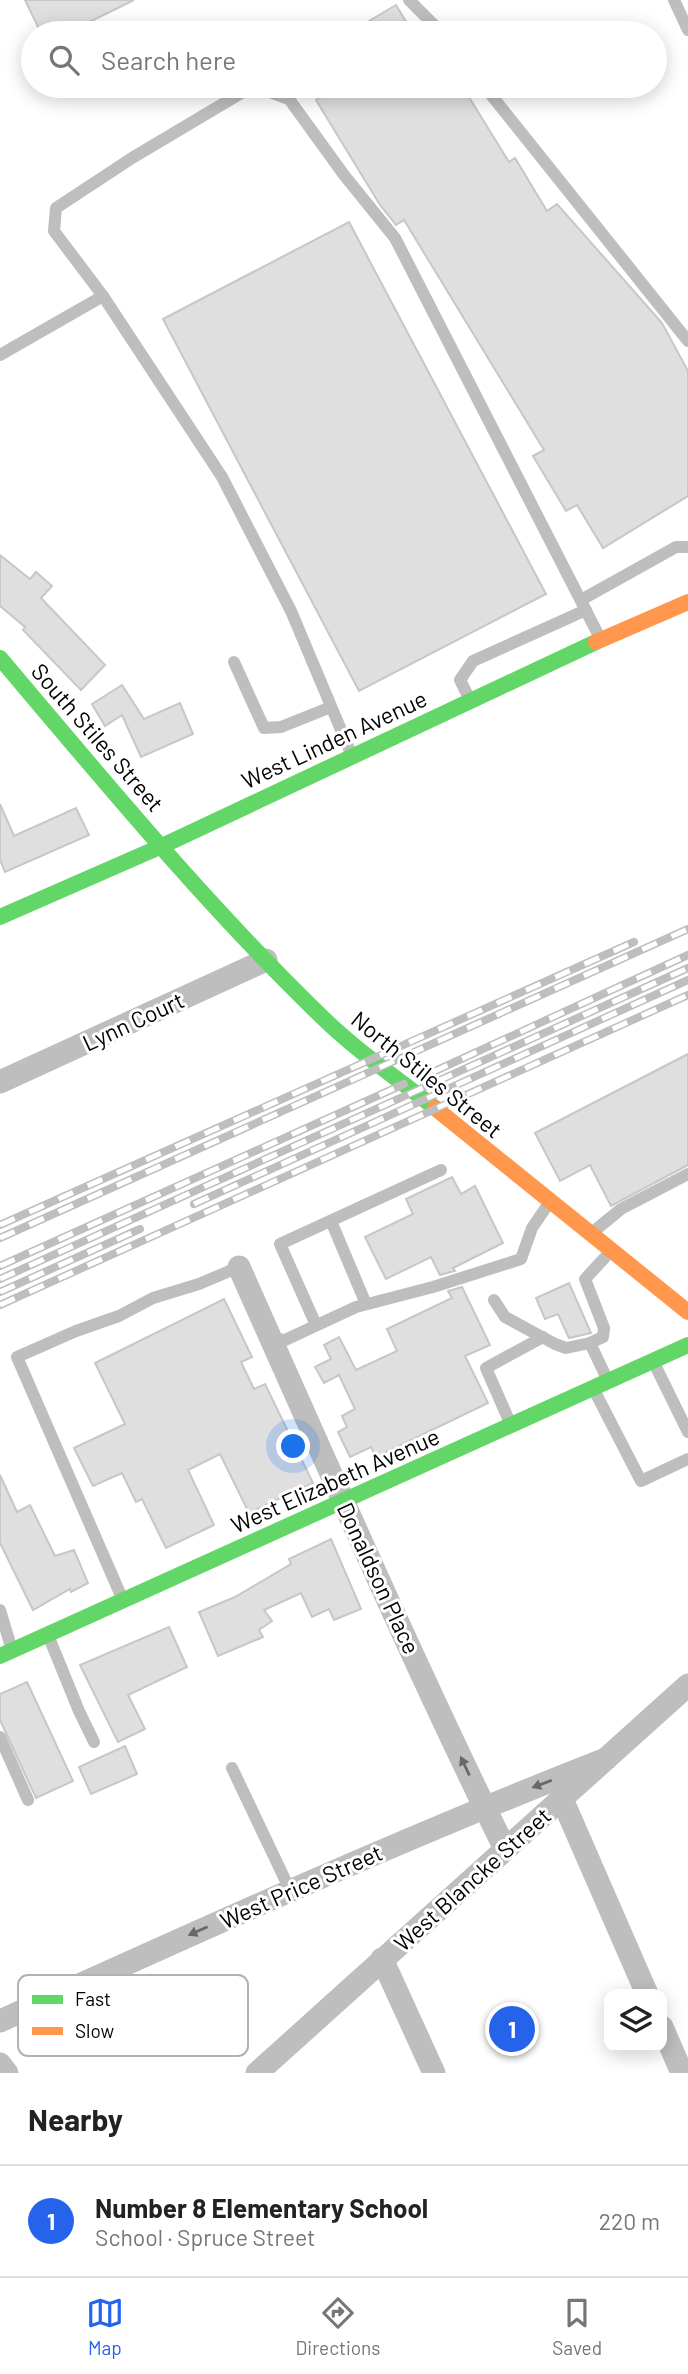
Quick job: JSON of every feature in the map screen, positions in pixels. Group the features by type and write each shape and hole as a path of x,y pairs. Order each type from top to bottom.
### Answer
{"street":[{"name":"West Linden Avenue","path":"0,917 162,846 352,755 688,602"},
{"name":"South Stiles Street","path":"0,658 162,846"},
{"name":"North Stiles Street","path":"162,846 325,1020 688,1312"},
{"name":"Lynn Court","path":"0,1082 266,960"},
{"name":"Donaldson Place","path":"239,1267 505,1849"},
{"name":"West Elizabeth Avenue","path":"6,1653 688,1345"},
{"name":"West Blancke Street","path":"257,2073 688,1685"},
{"name":"West Price Street","path":"102,1975 484,1806 606,1759"},
{"path":"562,1799 646,1989"},
{"path":"382,1959 434,2073"},
{"name":"West Price Street","path":"0,2021 18,2013"},
{"path":"667,2040 679,2072"},
{"path":"0,2064 7,2073"}],"lane":[{"path":"409,0 430,21"},
{"path":"674,0 688,30"},
{"path":"233,98 132,158 56,208 54,231 103,296 222,477 291,611 352,755"},
{"path":"286,98 395,238 601,640"},
{"path":"494,98 688,341"},
{"path":"0,355 103,296"},
{"path":"470,701 460,680 473,662 583,605 676,547 688,547"},
{"path":"234,662 264,728 281,727 331,707"},
{"path":"316,1325 280,1244 441,1170"},
{"path":"590,1235 621,1209 688,1174"},
{"path":"271,1338 285,1340 366,1304 424,1290 521,1259 532,1228 550,1203"},
{"path":"331,1221 366,1304"},
{"path":"494,1300 505,1317 566,1348 590,1343 603,1337 604,1328 585,1279 611,1251"},
{"path":"123,1600 17,1357 76,1331 119,1316 153,1298 199,1284 239,1267"},
{"path":"511,1425 486,1368 543,1337"},
{"path":"590,1343 608,1381"},
{"path":"653,1361 688,1432"},
{"path":"593,1388 641,1481 688,1459"},
{"path":"0,1610 6,1653"},
{"path":"48,1634 94,1742"},
{"path":"0,1737 28,1800"},
{"path":"232,1768 290,1890"}],"building":[{"path":"25,0 134,0 91,21 35,21"},
{"path":"396,5 406,21 369,21"},
{"path":"469,98 509,162 515,158 547,211 557,204 662,323 688,371 688,496 603,548 577,505 566,511 533,456 544,450 404,220 396,225 380,205 316,100"},
{"path":"349,222 546,594 359,691 163,319"},
{"path":"0,555 30,579 36,572 52,586 41,598 105,665 81,690 23,630 25,627 0,606"},
{"path":"122,685 144,719 180,703 193,734 141,757 122,715 105,726 92,704"},
{"path":"0,804 14,836 76,808 89,835 5,872 0,860"},
{"path":"688,1054 688,1165 611,1206 590,1165 560,1181 535,1133"},
{"path":"452,1177 461,1194 475,1186 503,1243 453,1268 455,1271 440,1275 431,1257 386,1279 365,1237 413,1214 406,1199"},
{"path":"569,1283 591,1333 569,1338 558,1314 545,1319 536,1298"},
{"path":"462,1287 490,1345 465,1356 488,1403 376,1457 371,1447 350,1457 338,1432 347,1427 342,1416 355,1409 339,1375 324,1383 315,1367 331,1359 324,1345 339,1337 356,1370 397,1351 387,1329 452,1298 448,1291"},
{"path":"224,1299 252,1357 241,1362 254,1389 265,1384 313,1483 249,1513 220,1454 188,1470 214,1525 166,1548 142,1499 136,1502 122,1473 93,1486 74,1448 125,1424 95,1363"},
{"path":"0,1475 17,1512 30,1505 55,1556 74,1550 88,1583 71,1592 70,1589 33,1610 0,1543"},
{"path":"331,1539 361,1609 334,1620 329,1609 312,1617 301,1593 264,1610 272,1621 259,1630 263,1637 218,1656 199,1612 235,1597 291,1564 289,1559"},
{"path":"169,1627 187,1667 128,1695 145,1729 118,1742 80,1665"},
{"path":"27,1682 73,1781 36,1798 0,1720 0,1694"},
{"path":"125,1746 137,1774 91,1794 79,1767"}],"railway":[{"path":"0,1238 688,929"},
{"path":"0,1225 634,942"},
{"path":"433,1072 688,955"},
{"path":"0,1279 688,968"},
{"path":"194,1204 688,980"},
{"path":"0,1305 688,995"},
{"path":"0,1266 404,1084"},
{"path":"0,1292 140,1229"}],"traffic: fast":[{"path":"0,917 162,846 596,642"},
{"path":"0,658 157,842 238,932 323,1018 435,1108"},
{"path":"0,1656 688,1345"}],"traffic: slow":[{"path":"596,642 688,602"},
{"path":"435,1108 688,1312"}],"place":[{"name":"Number 8 Elementary School","path":"512,2029"}]}
